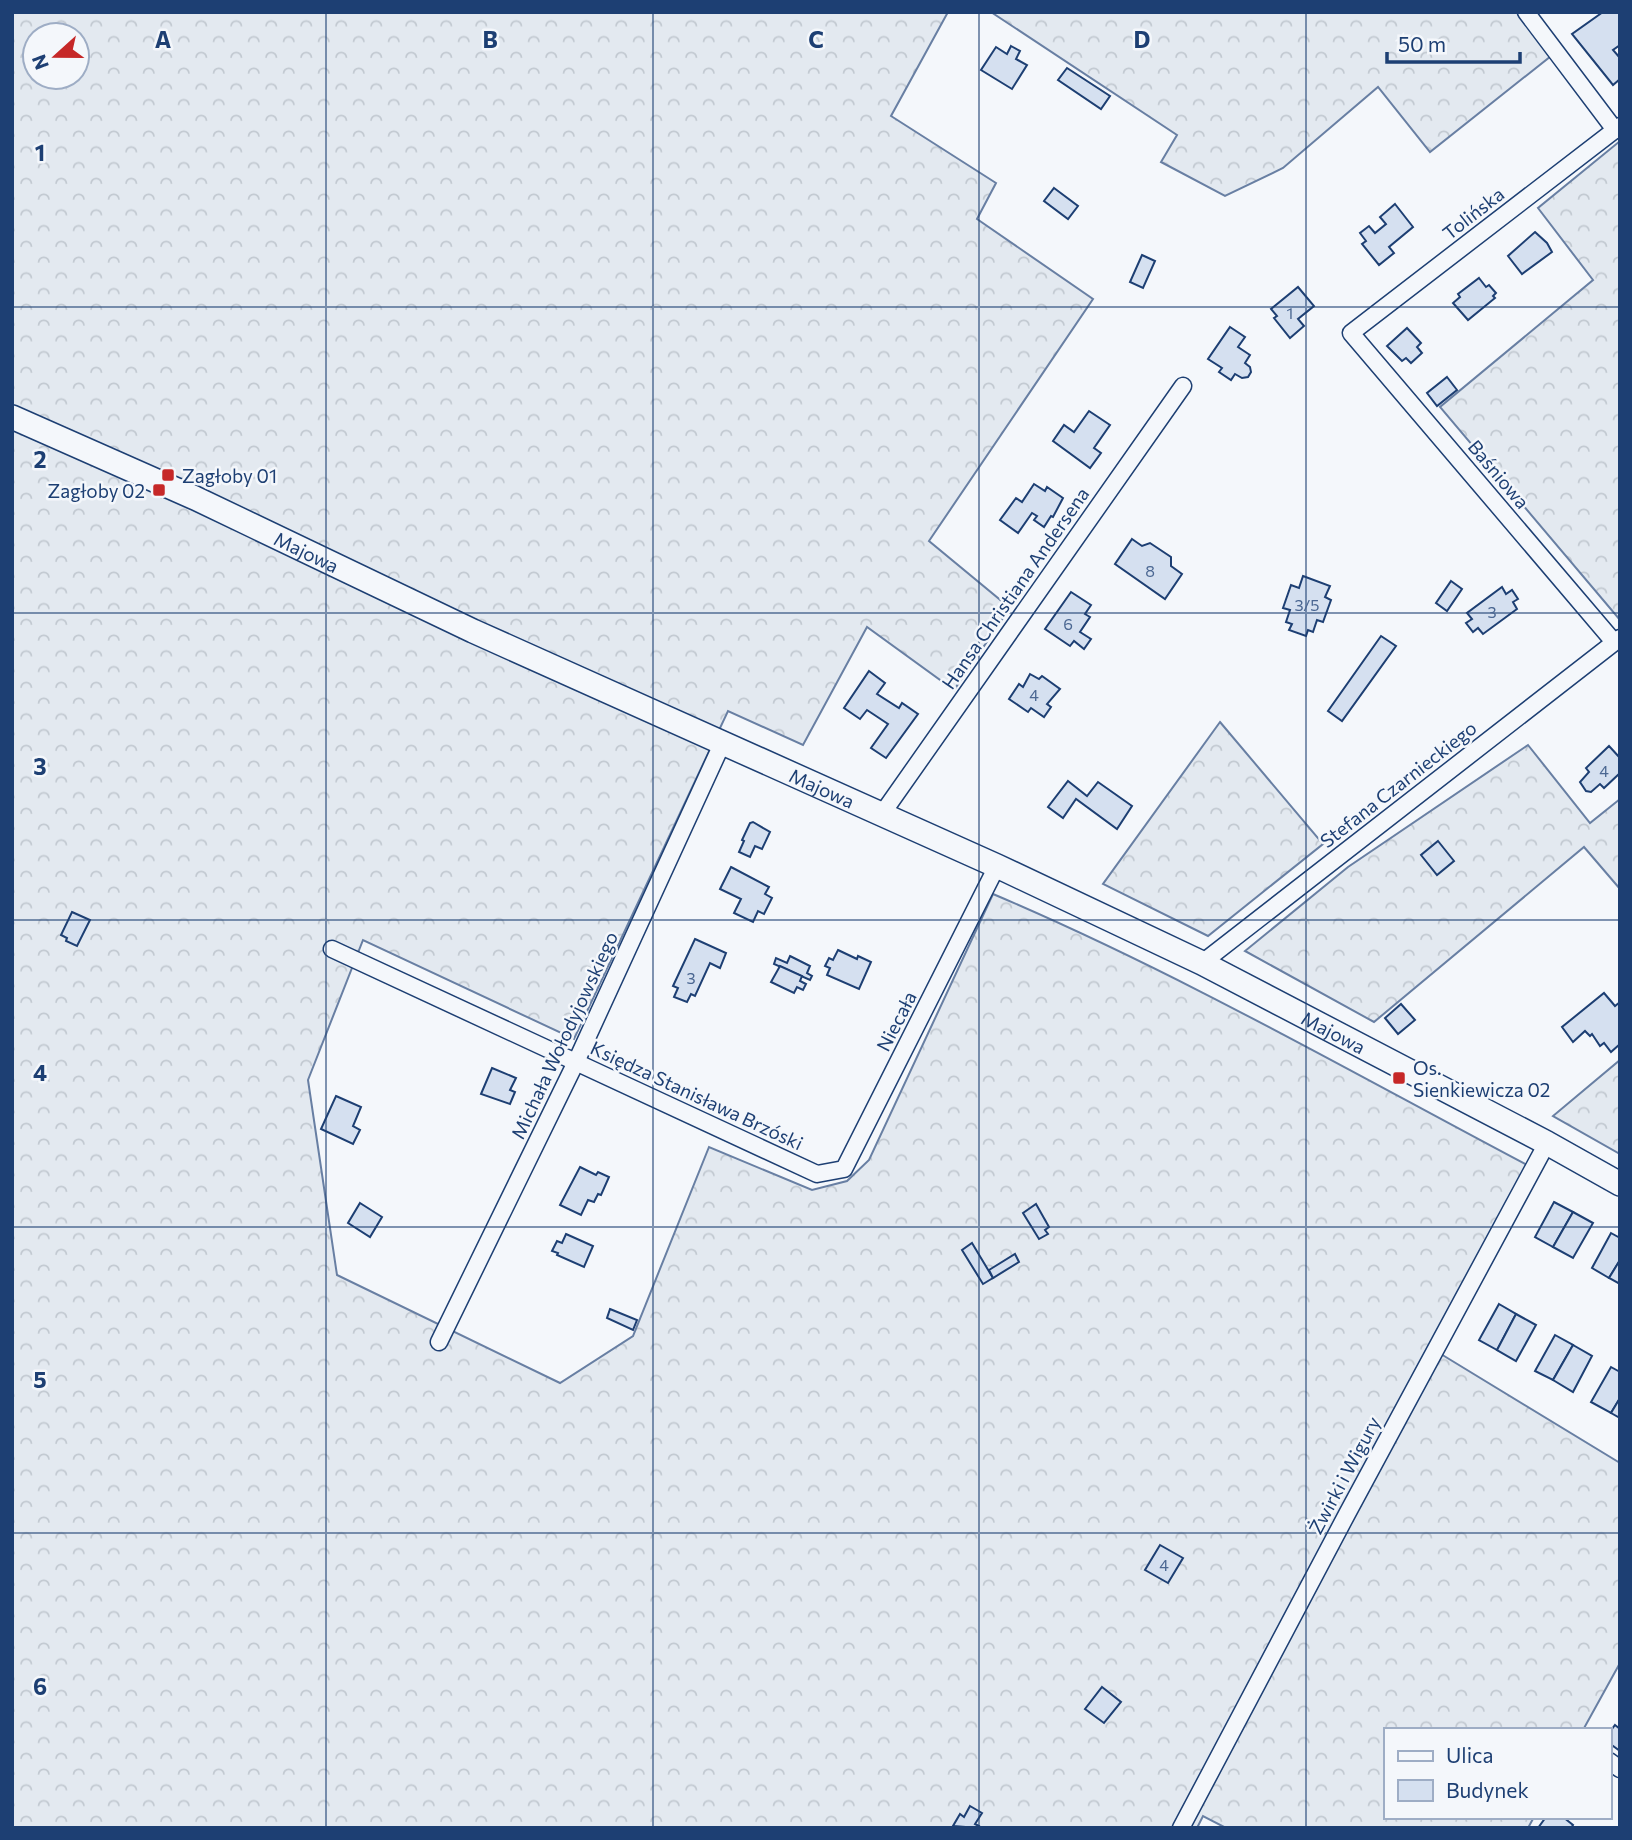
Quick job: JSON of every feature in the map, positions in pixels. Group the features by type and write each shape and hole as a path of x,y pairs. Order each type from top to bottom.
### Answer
{"street":[{"path":"1526,12 1617,128"},
{"name":"Tolińska","path":"1352,332 1617,128"},
{"name":"Baśniowa","path":"1352,332 1617,640"},
{"name":"Hansa Christiana Andersena","path":"882,814 1183,386"},
{"name":"Majowa","path":"12,416 195,498 473,631 998,866 1202,963 1547,1143 1620,1184"},
{"name":"Stefana Czarnieckiego","path":"1202,963 1617,640"},
{"name":"Michała Wołodyjowskiego","path":"439,1342 576,1062 722,744"},
{"name":"Niecała","path":"817,1174 845,1169 998,866"},
{"name":"Księdza Stanisława Brzóski","path":"332,949 817,1174"},
{"name":"Żwirki i Wigury","path":"1181,1828 1547,1143"}],"green space":[{"path":"12,12 948,12 891,116 996,183 977,219 1093,299 929,541 1010,608 954,690 867,627 803,745 728,711 574,1039 363,940 308,1080 337,1275 560,1383 633,1336 709,1147 812,1190 847,1181 869,1160 993,894 1062,924 1196,990 1527,1165 1431,1348 1620,1463 1620,1663 1584,1728 1384,1728 1384,1819 1533,1819 1528,1828 1226,1828 1203,1816 1197,1828 12,1828"},
{"path":"991,12 1517,12 1551,56 1430,152 1378,87 1283,168 1225,196 1161,162 1177,135"},
{"path":"1620,141 1620,620 1440,407 1593,280 1538,208"},
{"path":"1220,722 1323,844 1208,936 1103,884"},
{"path":"1528,745 1590,823 1620,799 1620,889 1584,847 1374,1022 1245,951 1348,867"},
{"path":"1620,1060 1620,1154 1553,1116"}],"building":[{"path":"1603,12 1620,12 1620,45 1613,50 1620,58 1620,79 1613,85 1572,34"},
{"path":"1011,46 1020,51 1016,59 1027,65 1012,89 981,70 996,47 1007,54"},
{"path":"1067,68 1110,96 1101,109 1058,80"},
{"path":"1054,188 1078,206 1068,219 1044,201"},
{"path":"1395,204 1413,227 1389,247 1394,253 1379,265 1362,244 1366,241 1360,233 1369,226 1375,233 1386,224 1380,217"},
{"path":"1535,232 1552,252 1522,274 1508,256"},
{"path":"1142,255 1155,261 1143,288 1130,282"},
{"path":"1479,278 1486,287 1489,285 1496,293 1493,296 1495,298 1468,320 1453,303 1460,297 1458,294"},
{"path":"1298,287 1314,306 1298,319 1304,326 1290,338 1274,318 1277,316 1271,309"},
{"path":"1230,327 1245,337 1238,347 1250,355 1245,363 1250,367 1248,377 1242,378 1235,374 1231,380 1219,372 1222,368 1208,359"},
{"path":"1407,328 1421,343 1417,347 1422,353 1411,363 1406,358 1402,361 1387,346"},
{"path":"1447,377 1457,390 1437,406 1427,393"},
{"path":"1089,411 1110,425 1094,448 1101,453 1090,468 1053,441 1064,425 1074,432"},
{"path":"1034,484 1045,491 1047,487 1063,498 1044,527 1034,520 1037,516 1032,513 1018,533 1000,520 1016,498 1022,502"},
{"path":"1132,539 1142,546 1150,543 1171,557 1171,566 1182,574 1165,599 1115,564"},
{"path":"1303,576 1330,586 1325,597 1331,600 1323,622 1317,620 1313,632 1308,630 1306,636 1289,630 1292,624 1286,622 1290,610 1283,608 1291,585 1299,588"},
{"path":"1451,581 1462,589 1447,611 1436,603"},
{"path":"1502,587 1506,594 1512,590 1518,599 1513,602 1517,609 1483,634 1478,628 1473,632 1466,623 1472,619 1467,613"},
{"path":"1071,592 1091,605 1085,614 1090,617 1080,632 1091,639 1084,649 1074,641 1070,646 1045,629"},
{"path":"1381,636 1396,646 1342,721 1328,711"},
{"path":"869,671 885,683 877,694 899,708 902,703 918,714 886,758 871,748 888,724 867,710 860,719 844,708"},
{"path":"1030,674 1039,679 1042,676 1060,689 1047,704 1051,707 1044,717 1031,708 1028,712 1009,699 1019,684 1023,687"},
{"path":"1609,746 1620,758 1620,773 1604,788 1600,784 1591,792 1586,791 1580,782 1589,772 1586,768"},
{"path":"1068,781 1087,796 1098,782 1132,806 1117,829 1076,799 1063,818 1048,807"},
{"path":"753,822 770,832 762,849 755,846 750,857 739,852 744,841 742,840"},
{"path":"1438,841 1454,861 1437,875 1421,855"},
{"path":"731,867 769,887 765,894 772,898 764,914 758,911 753,922 734,913 741,899 720,889"},
{"path":"72,912 90,920 77,946 66,941 67,938 61,935"},
{"path":"695,939 726,953 720,968 710,963 695,996 691,994 687,1002 674,997 678,988 673,986"},
{"path":"838,950 871,962 859,989 827,975 830,968 825,966 829,958 833,960"},
{"path":"790,956 810,966 807,973 812,976 810,980 774,964 776,958 787,963"},
{"path":"780,966 802,976 800,981 806,984 803,990 797,987 794,993 771,982"},
{"path":"1604,993 1615,1006 1620,1002 1620,1044 1611,1052 1604,1043 1600,1046 1592,1034 1590,1036 1585,1031 1573,1042 1562,1027"},
{"path":"1401,1004 1415,1020 1398,1034 1385,1018"},
{"path":"492,1068 516,1078 510,1090 515,1092 510,1104 481,1094"},
{"path":"336,1096 361,1107 353,1126 360,1130 353,1144 321,1129"},
{"path":"580,1167 596,1175 598,1172 609,1177 601,1195 598,1194 594,1202 588,1200 581,1215 560,1205"},
{"path":"1554,1202 1573,1212 1553,1247 1535,1237"},
{"path":"360,1203 382,1217 370,1237 348,1223"},
{"path":"1036,1204 1049,1227 1045,1230 1048,1234 1039,1239 1023,1213"},
{"path":"1573,1212 1593,1223 1573,1258 1553,1247"},
{"path":"1611,1233 1620,1238 1620,1260 1609,1278 1592,1268"},
{"path":"566,1234 593,1246 584,1267 552,1251 557,1241 562,1243"},
{"path":"972,1243 993,1278 983,1284 962,1250"},
{"path":"1015,1254 1019,1262 993,1278 989,1270"},
{"path":"1620,1260 1620,1284 1609,1278"},
{"path":"1499,1304 1516,1314 1497,1350 1479,1340"},
{"path":"610,1309 637,1320 633,1330 607,1318"},
{"path":"1516,1314 1536,1325 1516,1361 1497,1350"},
{"path":"1555,1335 1573,1345 1553,1380 1535,1371"},
{"path":"1573,1345 1592,1356 1573,1392 1553,1380"},
{"path":"1611,1367 1620,1372 1620,1398 1611,1413 1591,1402"},
{"path":"1620,1398 1620,1418 1611,1413"},
{"path":"1160,1545 1183,1558 1168,1583 1145,1570"},
{"path":"1102,1687 1121,1702 1104,1723 1085,1709"},
{"path":"1615,1725 1620,1729 1620,1751 1611,1744 1611,1730"},
{"path":"970,1806 982,1813 975,1824 978,1828 953,1826 960,1814 964,1817"},
{"path":"1545,1819 1566,1819 1573,1825 1571,1828 1538,1828"}],"place":[{"name":"Zagłoby 01","path":"168,475"},
{"name":"Zagłoby 02","path":"159,490"},
{"name":"Os. Sienkiewicza 02","path":"1399,1078"}]}
